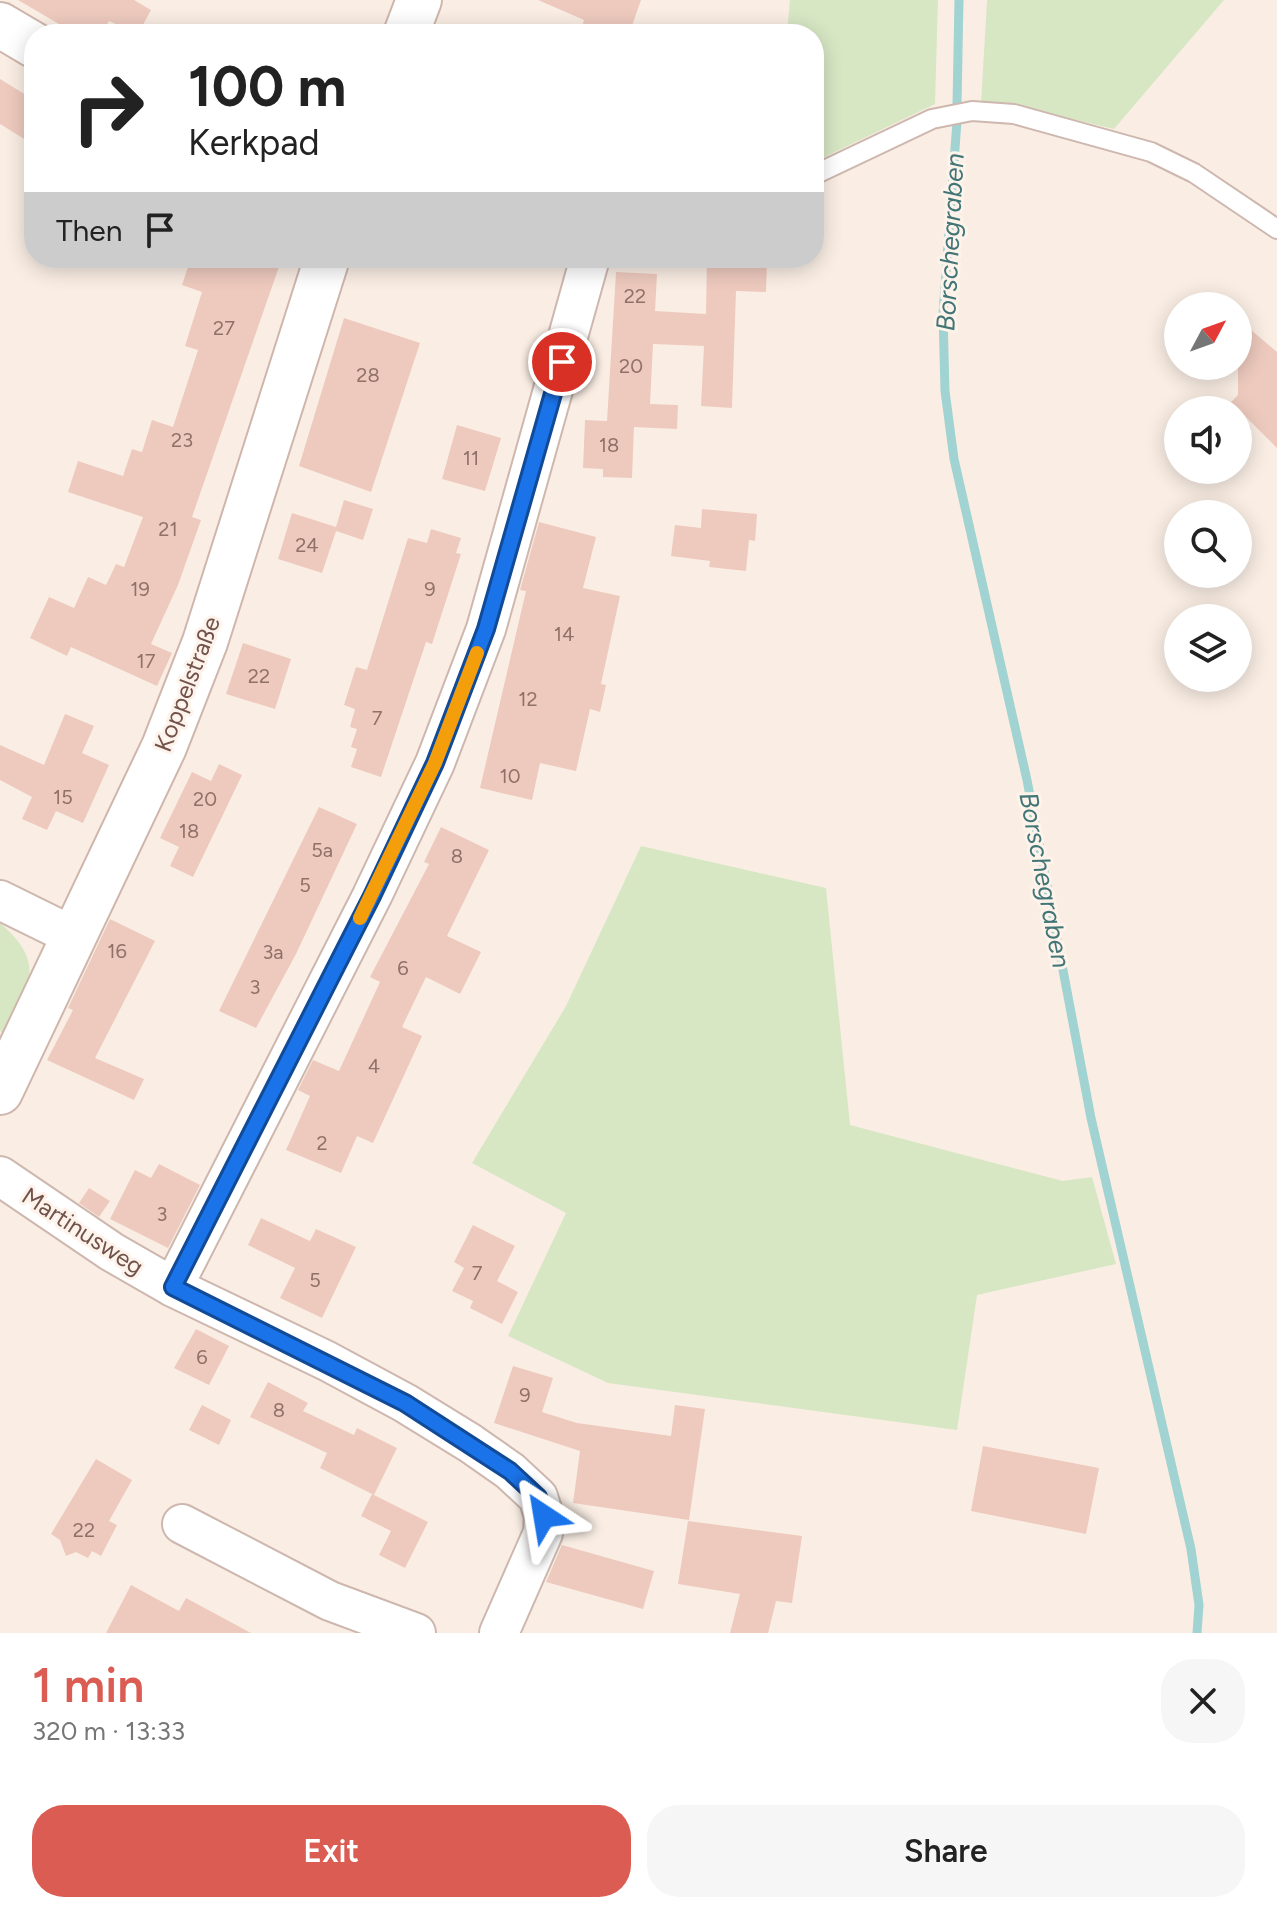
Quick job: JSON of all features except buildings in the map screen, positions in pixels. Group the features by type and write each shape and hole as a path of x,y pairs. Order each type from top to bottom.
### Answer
{"street":[{"path":"0,5 5,0"},
{"path":"410,24 419,0"},
{"path":"0,25 24,39"},
{"name":"Koppelstraße","path":"0,1092 164,747 205,642 324,268"},
{"path":"173,1287 372,896 435,763 486,629 587,268"},
{"path":"0,900 73,936"},
{"name":"Martinusweg","path":"0,1176 112,1252 173,1287 405,1403 510,1471 538,1497 544,1516 543,1533 499,1633"},
{"path":"182,1524 330,1601 416,1633"}],"lane":[{"path":"824,170 932,119 972,111 1014,114 1151,152 1194,173 1277,229"}],"green space":[{"path":"790,0 938,0 935,104 824,157 824,24 788,24"},
{"path":"987,0 1224,0 1114,129 1043,112 981,104"},
{"path":"641,846 826,888 850,1125 1063,1181 1092,1177 1116,1264 977,1295 957,1430 608,1383 508,1336 566,1213 472,1163 566,1006"},
{"path":"0,923 15,938 29,963 26,988 5,1034 0,1031"}],"waterway":[{"path":"957,104 959,0"},
{"name":"Borschegraben","path":"957,121 943,314 945,391 954,459 1027,780 1091,1118 1191,1549 1199,1605 1197,1633"}],"slow traffic":[{"path":"360,918 435,763 477,653"}],"route":[{"path":"544,1516 538,1497 510,1471 470,1443 327,1361 173,1287 372,896 435,763 486,629 536,443 562,362"}]}
